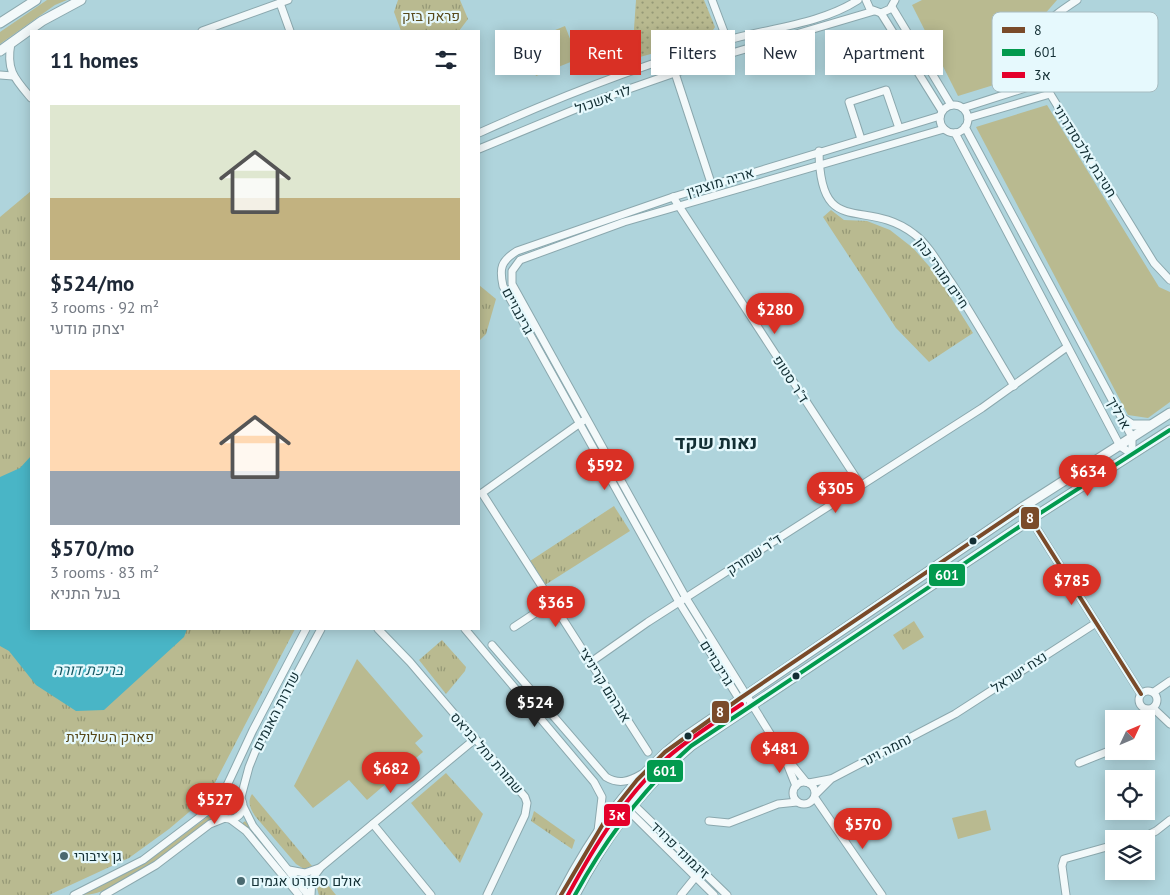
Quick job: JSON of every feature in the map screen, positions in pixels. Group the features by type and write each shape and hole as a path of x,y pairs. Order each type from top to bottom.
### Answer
{"main road":[{"path":"0,22 36,0"},
{"path":"0,51 42,21 81,0"},
{"path":"561,895 598,832 644,773 682,739 1023,507 1170,413"},
{"path":"1123,419 1132,425 1152,425"},
{"path":"575,895 606,842 632,808 681,755 751,704 1031,519 1170,430"}],"street":[{"path":"205,30 288,0"},
{"path":"712,0 723,30"},
{"name":"לוי אשכול","path":"735,38 823,16 858,0"},
{"path":"866,0 868,6 877,12 941,114 944,129 954,132 965,127 968,118 963,108"},
{"name":"חטיבת אלכסנדרוני","path":"1061,12 1076,0"},
{"path":"895,2 951,105 963,108 1013,92"},
{"name":"לוי אשכול","path":"735,52 877,12 895,2"},
{"path":"280,3 290,30"},
{"path":"12,43 9,55 13,76 30,97"},
{"name":"לוי אשכול","path":"480,133 599,83 651,66"},
{"path":"0,75 13,76"},
{"name":"לוי אשכול","path":"480,148 600,99 669,75"},
{"path":"676,75 716,196"},
{"path":"860,139 848,102 886,90 899,128"},
{"path":"968,118 1050,94"},
{"name":"חטיבת אלכסנדרוני","path":"1050,94 1154,264 1170,280"},
{"path":"941,114 951,105"},
{"name":"אריה מוצקין","path":"504,259 517,251 673,197 941,114"},
{"name":"ארליך","path":"965,127 1123,419 1132,437 1132,454"},
{"name":"אריה מוצקין","path":"512,271 520,260 624,222 944,129"},
{"name":"ארליך","path":"954,132 1120,446 1132,454"},
{"name":"חיים מגורי כהן","path":"819,151 819,165 825,196 836,208 847,214 872,215 894,222 914,234 940,266 1014,386"},
{"name":"ד\"ר סטופ","path":"673,197 860,484"},
{"name":"גרינבויים","path":"504,259 500,270 503,286 679,602 743,697 751,704 784,756"},
{"name":"גרינבויים","path":"512,271 512,284 743,697"},
{"name":"ד\"ר שמורק","path":"591,662 679,602 1014,386 1067,347"},
{"path":"580,423 586,418"},
{"name":"אברהם קריניצי","path":"580,423 482,493 648,752"},
{"path":"1023,507 1141,694"},
{"path":"514,627 552,602"},
{"name":"נצח ישראל","path":"942,721 1096,623"},
{"name":"שדרות האגמים","path":"223,794 253,730 305,630"},
{"name":"שדרות האגמים","path":"241,798 255,752 320,630"},
{"name":"שמורת נחל בניאס","path":"379,630 411,663 522,793 527,803 525,815 487,895"},
{"path":"466,630 598,789 602,797 598,832"},
{"path":"492,646 601,772 611,780 624,782 644,773"},
{"path":"1154,692 1170,681"},
{"path":"1150,708 1158,700 1154,692 1147,690 1141,694 1139,702 1170,724"},
{"path":"538,715 553,715"},
{"name":"נחמה וינר","path":"815,796 831,779 942,721"},
{"path":"288,870 305,873 321,866 474,739"},
{"path":"1080,763 1105,753"},
{"path":"784,756 815,788 815,796 827,817 882,895"},
{"path":"784,756 795,788 797,802"},
{"name":"נחמה וינר","path":"808,782 831,779"},
{"path":"778,804 795,788 808,782"},
{"path":"74,895 143,860 217,804 223,794 233,792 241,798 253,826 310,895"},
{"path":"808,804 815,796"},
{"path":"709,822 728,823 778,804 797,802 808,804 827,817"},
{"path":"217,804 219,812 246,831 299,895"},
{"path":"104,895 111,893 156,865 210,824 239,816 244,808"},
{"name":"זיגמונד פרויד","path":"632,808 727,895"},
{"name":"זיגמונד פרויד","path":"632,808 695,878 714,895"},
{"path":"1155,832 1170,820"},
{"path":"373,824 431,895"},
{"path":"1066,895 1062,866 1064,859 1069,856 1105,847"},
{"path":"310,895 312,879 321,866"},
{"path":"681,895 701,871"}],"green space":[{"path":"47,0 67,0 55,5 0,44 0,32"},
{"name":"פראק בזק","path":"398,0 460,0 468,19 460,30 401,30 394,12"},
{"path":"636,0 704,0 715,27 713,30 651,30 651,54 641,57 641,30 634,30"},
{"path":"922,0 1057,0 1046,12 992,12 992,86 958,96 943,66 943,30 925,30 912,5"},
{"path":"565,26 570,39 570,62 560,66 560,30 555,30"},
{"path":"1047,105 1159,287 1170,292 1170,402 1148,418 1128,415 976,127"},
{"name":"פארק השלולית","path":"30,192 30,630 294,630 208,796 169,829 129,858 49,895 0,895 0,217"},
{"path":"831,210 844,220 867,221 890,230 913,248 936,274 973,333 929,362 896,328 823,217"},
{"path":"480,286 496,299 486,334 480,340"},
{"path":"614,506 630,531 545,585 530,561"},
{"path":"914,621 924,637 903,650 893,635"},
{"path":"442,640 466,667 465,671 446,694 419,660"},
{"path":"357,659 423,736 415,743 423,752 367,800 349,780 313,808 294,786"},
{"path":"446,773 483,814 460,863 411,803"},
{"path":"252,794 312,866 304,869 296,864 255,816 250,805"},
{"path":"986,810 991,830 958,839 952,818"},
{"path":"534,811 575,840 572,849 531,821"},
{"path":"213,813 216,818 133,877 97,893 82,895 142,865"},
{"path":"245,821 305,895 302,895 242,824"},
{"path":"323,879 336,895 319,895 317,888"}],"water":[{"name":"בריכת דורה","path":"30,457 30,630 187,630 184,637 104,710 76,711 36,685 9,651 0,646 0,477 20,468"}],"transit line":[{"name":"601","path":"575,895 599,854 641,797 691,746 1031,519 1170,430"},
{"name":"8","path":"561,895 606,819 637,780 665,752 739,699 1023,507 1141,694"},
{"name":"3א","path":"568,895 612,822 652,772 704,729 742,704"}],"place":[{"name":"גן ציבורי","path":"64,856"},
{"name":"אולם ספורט אגמים","path":"241,881"}],"district":[{"name":"נאות שקד","path":"716,442"}]}
